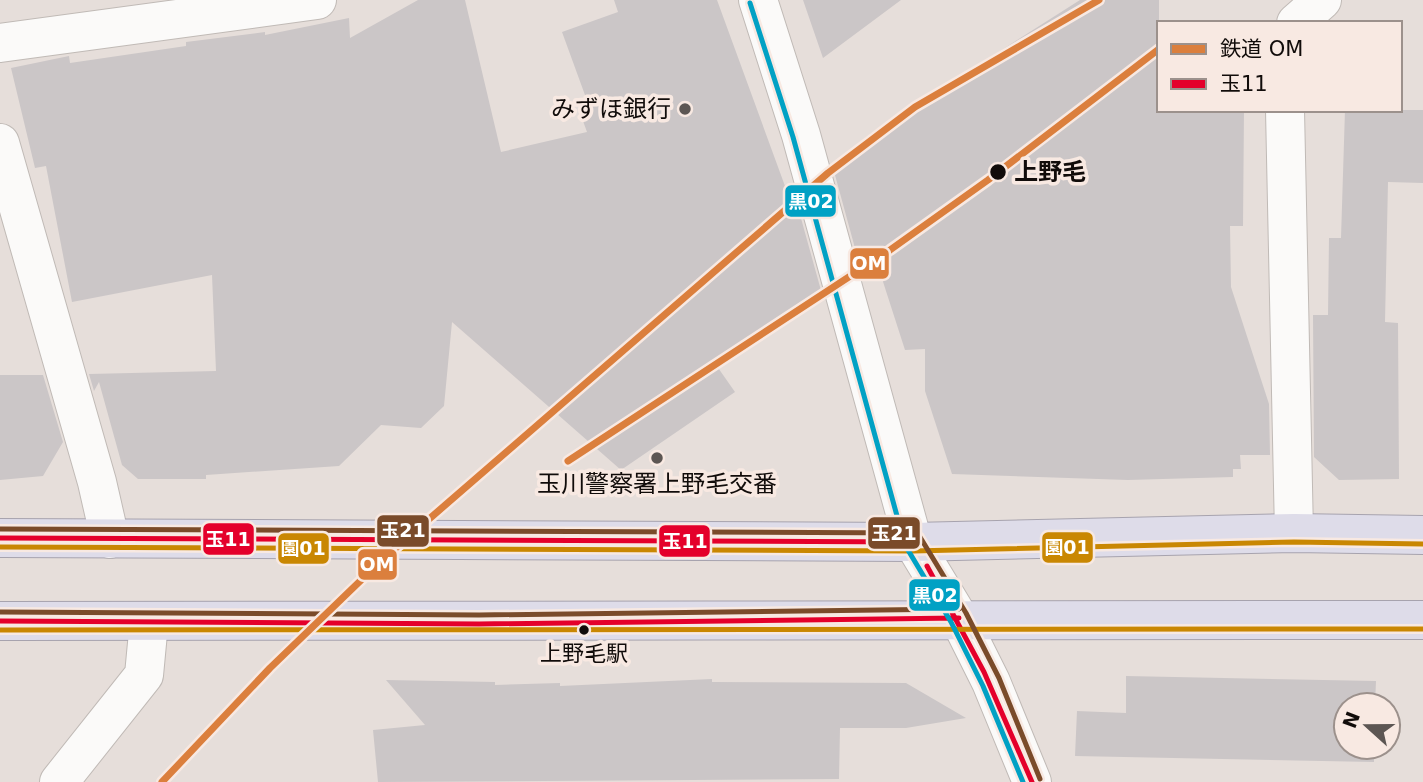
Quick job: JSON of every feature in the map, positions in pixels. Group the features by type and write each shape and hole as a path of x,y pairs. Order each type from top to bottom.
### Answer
{"highway":[{"path":"0,538 551,543 913,542 1294,533 1423,535"},
{"path":"0,621 479,624 959,618 1423,620"}],"street":[{"path":"0,43 317,0"},
{"path":"758,0 801,135 913,542 959,618 991,682 1032,782"},
{"path":"1298,21 1322,0"},
{"path":"1285,112 1294,533"},
{"path":"0,143 97,482 110,540"},
{"path":"59,782 144,674 149,622"}],"building":[{"path":"418,0 465,0 501,152 587,132 579,110 589,106 562,32 618,12 614,0 717,0 789,197 794,193 822,294 714,362 735,392 621,470 452,322 444,406 421,428 381,425 339,466 206,475 206,479 138,479 122,465 99,382 94,391 89,374 216,371 212,275 72,302 46,166 35,168 11,68 69,56 70,63 186,46 186,42 265,32 265,35 349,18 350,38"},
{"path":"803,0 901,0 823,58"},
{"path":"1080,0 1159,0 1157,112 1244,112 1243,226 1230,226 1231,287 1269,404 1270,455 1240,455 1241,469 1233,469 1233,477 1128,480 952,474 925,391 925,349 905,350 876,260 861,270 832,164 871,133"},
{"path":"1423,110 1423,183 1388,182 1385,322 1398,323 1399,479 1339,480 1314,457 1313,315 1328,315 1329,238 1341,238 1345,112"},
{"path":"0,375 43,375 63,442 43,476 0,480"},
{"path":"1126,676 1376,681 1376,691 1332,691 1332,761 1374,762 1075,756 1077,711 1126,713"},
{"path":"712,679 712,682 906,683 966,718 906,728 840,728 839,779 378,782 373,730 425,725 386,680 495,682 495,685 560,683 560,686"}],"rail line":[{"name":"OM","path":"162,782 270,668 383,559 828,173 915,107 1099,0"},
{"name":"OM","path":"568,461 890,250 988,180 1157,51"}],"transit line":[{"name":"黒02","path":"750,3 793,137 905,545 951,622 983,686 1023,782"},
{"name":"玉21","path":"0,529 915,533 966,613 999,678 1040,779"},
{"name":"玉11","path":"0,538 913,542"},
{"name":"園01","path":"0,547 913,551 1294,542 1423,544"},
{"name":"玉11","path":"927,566 984,672 1032,782"},
{"name":"玉21","path":"0,612 479,615 959,609"},
{"name":"玉11","path":"0,621 479,624 959,618"},
{"name":"園01","path":"0,630 1423,629"}],"place":[{"name":"みずほ銀行","path":"685,109"},
{"name":"上野毛","path":"998,172"},
{"name":"玉川警察署上野毛交番","path":"657,458"},
{"name":"上野毛駅","path":"584,630"}]}
